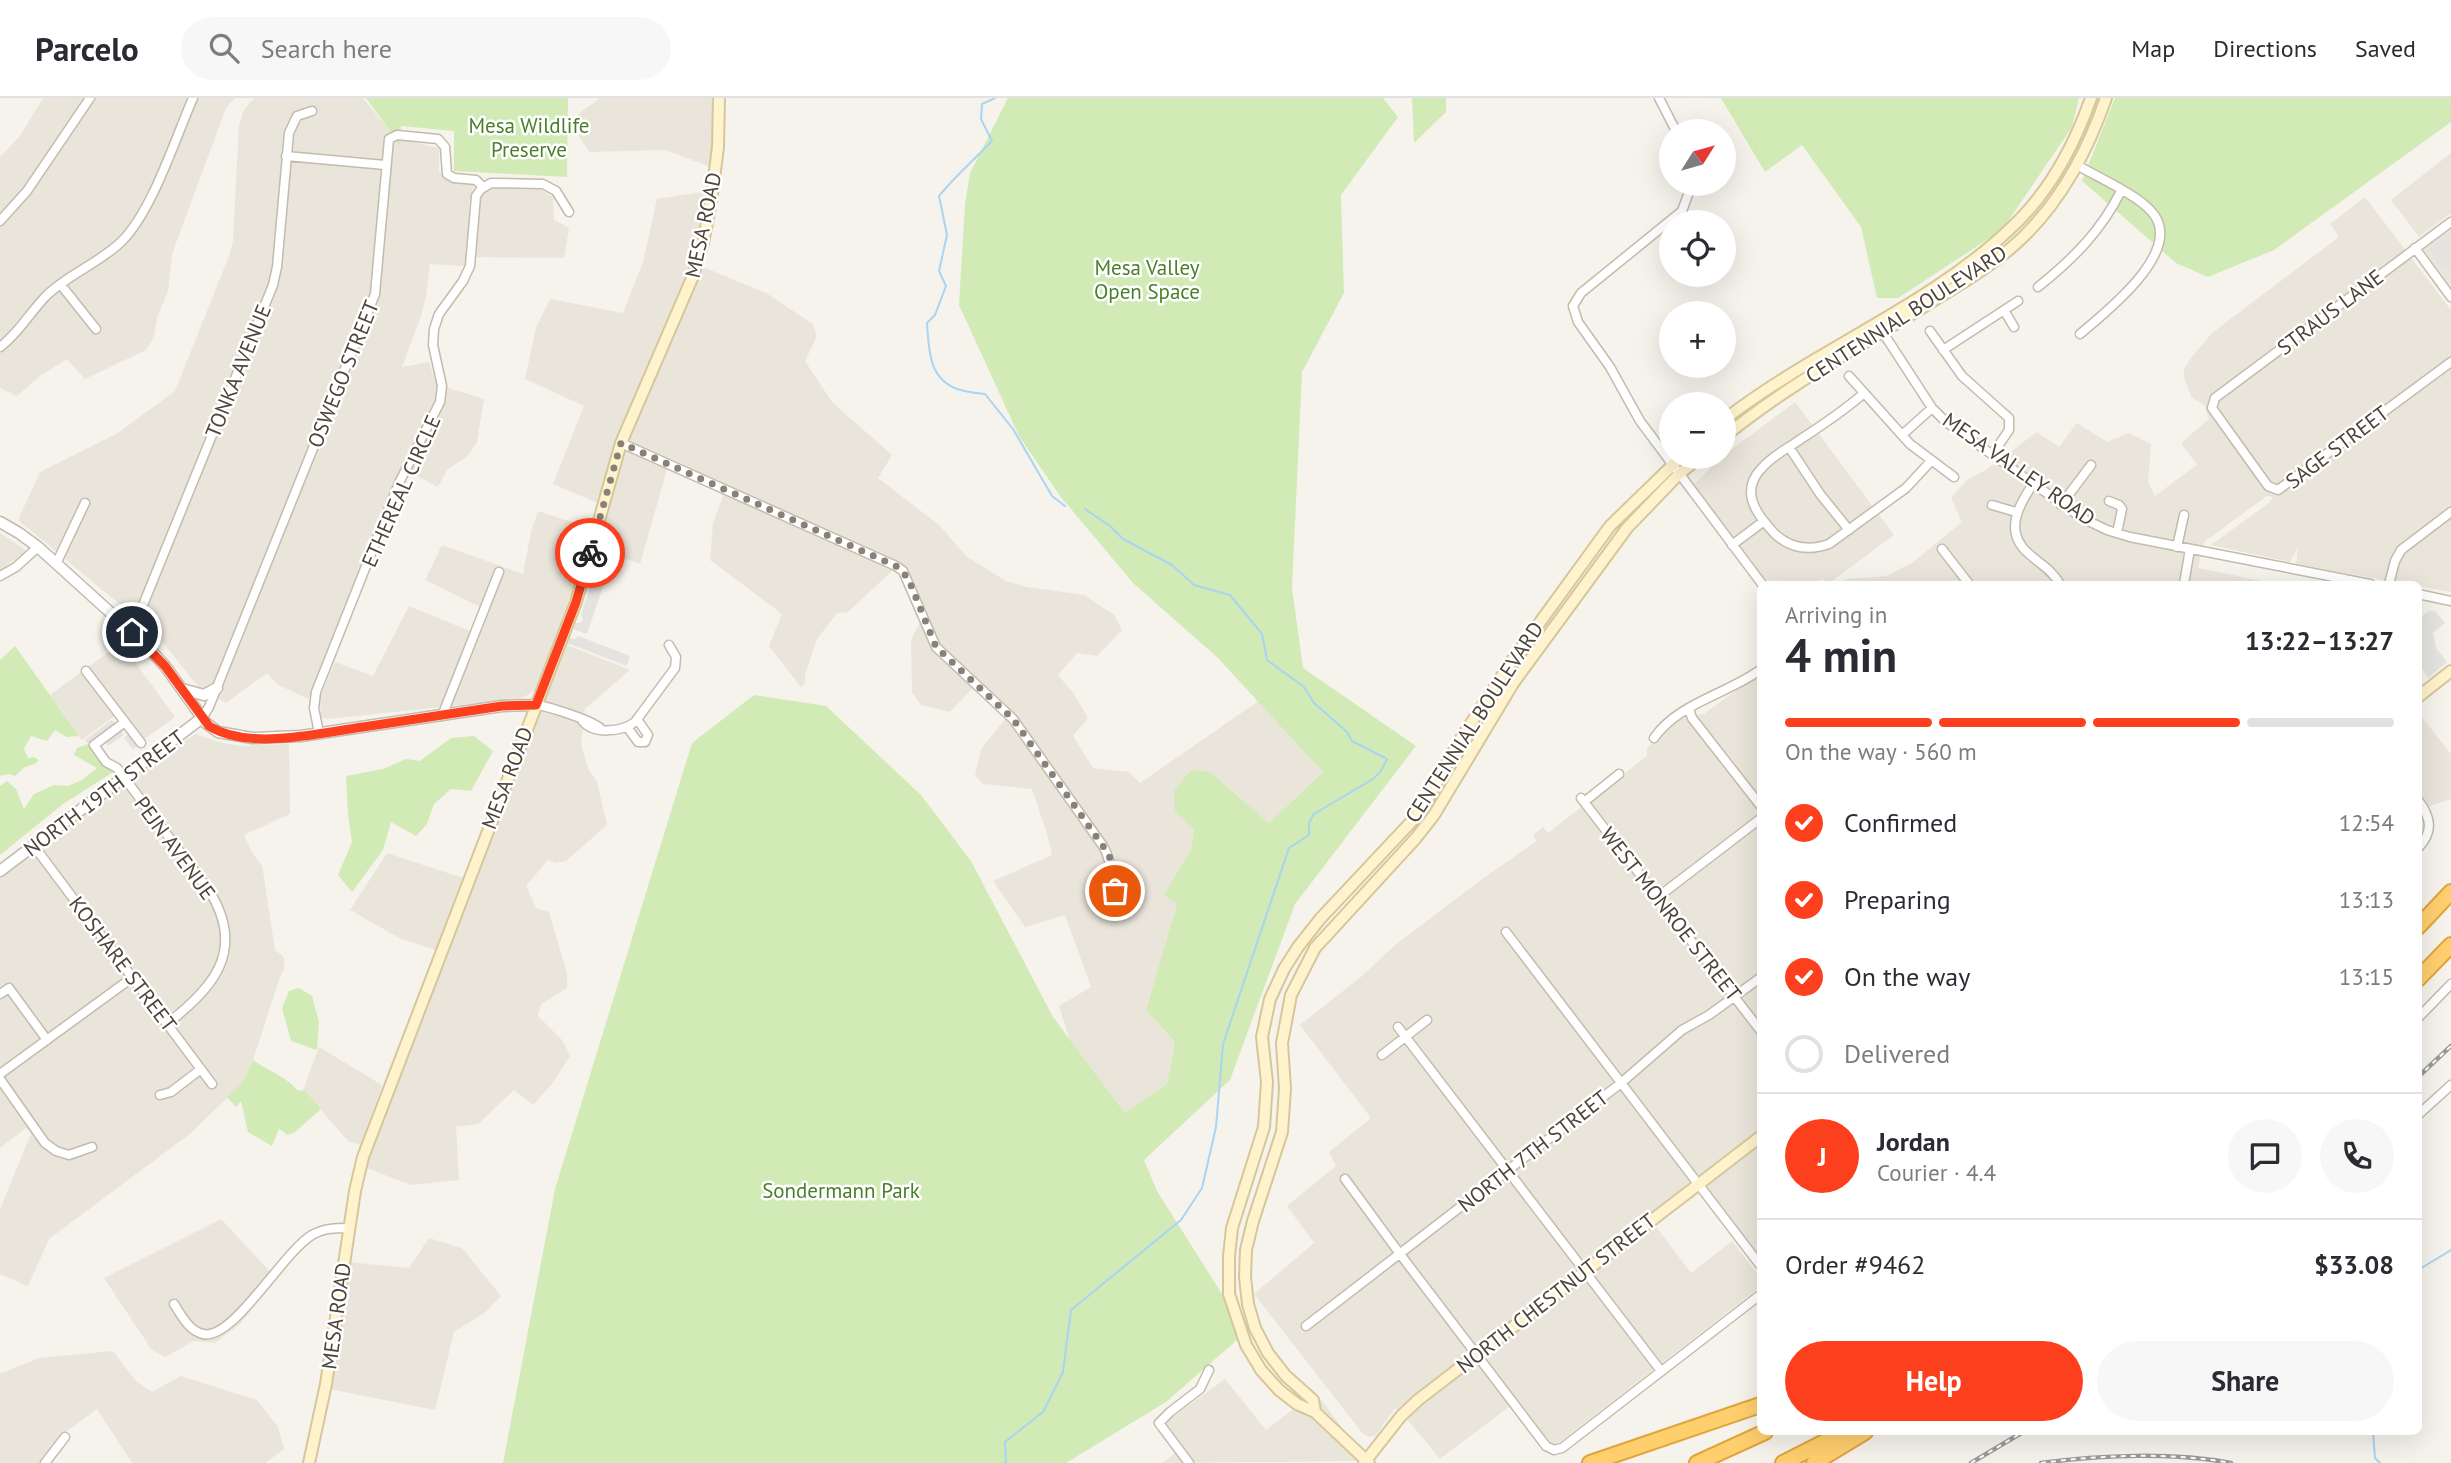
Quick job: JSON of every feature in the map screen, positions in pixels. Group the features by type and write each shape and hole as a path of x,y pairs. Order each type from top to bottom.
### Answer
{"highway":[{"path":"2422,923 2451,892"},
{"path":"2422,975 2451,945"},
{"path":"1590,1463 1757,1406"},
{"path":"1697,1463 1758,1435"},
{"path":"1783,1463 1838,1435"},
{"path":"1814,1463 1860,1435"}],"main road":[{"name":"MESA ROAD","path":"309,1463 326,1384 359,1169 576,602 621,443 699,260 718,147 719,98"},
{"name":"CENTENNIAL BOULEVARD","path":"1736,427 1951,277 2012,228 2061,165 2079,130 2091,98"},
{"name":"CENTENNIAL BOULEVARD","path":"1736,411 1769,387 1985,269 2022,238 2051,204 2077,165 2093,136 2106,98"},
{"name":"CENTENNIAL BOULEVARD","path":"1315,1412 1313,1400 1286,1376 1259,1336 1248,1304 1245,1277 1246,1250 1253,1221 1282,1132 1285,1089 1282,1044 1285,1016 1291,995 1315,948 1434,815 1514,682 1619,539 1674,470"},
{"name":"CENTENNIAL BOULEVARD","path":"1366,1462 1315,1412 1297,1404 1279,1390 1261,1370 1246,1345 1229,1294 1232,1228 1264,1127 1267,1093 1262,1037 1270,999 1283,969 1320,919 1412,821 1482,706 1610,526 1674,470"},
{"path":"2422,694 2451,671"},
{"name":"NORTH CHESTNUT STREET","path":"1366,1462 1408,1409 1757,1139"}],"street":[{"path":"0,221 59,151 90,98"},
{"path":"0,347 17,332 47,295 112,250 136,225 147,206 193,98"},
{"path":"1659,98 1670,119"},
{"name":"TONKA AVENUE","path":"132,632 273,285 277,267 286,156 292,125 297,116 312,111"},
{"name":"OSWEGO STREET","path":"202,718 217,688 375,294 387,144 392,136 436,138 445,147 445,169 449,176 476,180 483,187"},
{"path":"286,156 385,165"},
{"path":"2077,165 2145,205 2157,218 2161,233 2160,244 2151,263 2131,286 2080,334"},
{"path":"483,187 495,183 543,184 556,191 569,212"},
{"name":"ETHEREAL CIRCLE","path":"319,733 314,708 316,692 440,402 442,386 433,345 434,329 444,306 467,273 472,256 475,199 483,187"},
{"path":"2038,288 2088,242 2111,211 2121,191"},
{"path":"1688,196 1682,211 1581,293 1573,306 1578,322 1610,366 1640,421 1674,470 1760,581"},
{"name":"STRAUS LANE","path":"2211,404 2215,398 2451,222"},
{"path":"2415,248 2451,297"},
{"path":"61,285 96,329"},
{"path":"1944,350 2018,301"},
{"path":"2004,310 2014,327"},
{"name":"MESA VALLEY ROAD","path":"1880,327 1932,408 1946,422 2082,518 2117,533 2177,547 2354,581"},
{"path":"1930,331 1962,376 2010,418 2009,430 1992,455"},
{"name":"SAGE STREET","path":"2211,404 2214,413 2268,486 2278,490 2451,362"},
{"path":"1849,376 1902,435 1954,477"},
{"path":"1864,393 1839,414 1762,467 1751,492 1754,505 1764,522 1786,542 1809,548 1829,544 1911,484 1931,461"},
{"path":"1902,435 1932,408"},
{"path":"621,443 903,571 936,647 1013,719 1103,846 1110,858 1115,891 1121,899"},
{"path":"1789,447 1820,494 1849,530"},
{"path":"2061,505 2091,465"},
{"path":"2033,484 2016,512 2015,529 2020,544 2048,568 2058,581"},
{"path":"2109,501 2122,509 2117,533"},
{"path":"56,564 85,503"},
{"path":"1992,505 2016,512"},
{"path":"2390,581 2401,550 2451,512"},
{"path":"2177,547 2184,515"},
{"path":"0,522 38,547 154,653 202,718"},
{"path":"1732,545 1764,522"},
{"path":"0,576 16,567 38,547"},
{"path":"1942,549 1967,581"},
{"path":"2184,581 2190,550"},
{"path":"442,716 499,572"},
{"path":"2422,595 2451,601"},
{"path":"536,705 573,714 600,728 612,730 627,727 637,719 675,668 677,657 668,645"},
{"path":"86,671 141,743"},
{"path":"1654,738 1672,718 1757,672"},
{"path":"182,689 201,695 217,688"},
{"name":"NORTH 19TH STREET","path":"0,871 202,718 218,732 237,737 276,738 502,706 536,705"},
{"path":"1689,709 1692,718 1757,801"},
{"path":"627,727 638,742 645,742 648,735 637,719"},
{"name":"PEJN AVENUE","path":"125,722 94,746 106,762 117,768 210,892 220,910 224,930 224,952 212,984 168,1023"},
{"name":"WEST MONROE STREET","path":"1619,774 1583,800 1757,1026"},
{"path":"2422,806 2428,815 2430,826 2422,843"},
{"path":"1658,897 1757,821"},
{"name":"KOSHARE STREET","path":"34,846 212,1084"},
{"path":"1506,932 1757,1261"},
{"path":"92,1147 69,1155 49,1147 0,1077 133,978"},
{"name":"NORTH 7TH STREET","path":"1306,1326 1621,1083 1682,1030 1757,980"},
{"path":"2422,1014 2451,984"},
{"path":"0,994 9,988 47,1040"},
{"path":"1382,1055 1427,1020"},
{"path":"1398,1027 1661,1371"},
{"path":"160,1095 171,1092 201,1069"},
{"path":"2422,1111 2451,1085"},
{"path":"1345,1179 1546,1446 1554,1450 1562,1447 1757,1297"},
{"path":"174,1304 194,1331 204,1335 218,1332 239,1314 302,1242 324,1230 349,1228"},
{"path":"1189,1463 1160,1423 1170,1412 1200,1390 1209,1370"},
{"path":"45,1463 65,1437"}],"shaded area":[{"path":"43,98 235,98 226,108 172,254 168,291 157,318 154,337 146,350 85,379 67,359 40,376 17,396 0,388 0,157 20,136"},
{"path":"254,98 363,98 395,138 439,148 439,171 445,179 454,183 474,184 469,203 468,252 465,266 430,264 421,316 402,367 429,362 436,384 484,399 477,442 467,456 447,470 438,487 402,468 383,509 309,699 278,685 267,673 226,703 200,689 157,635 18,520 40,472 118,433 175,391 229,256 233,241 239,125 244,110"},
{"path":"600,98 714,98 715,126 711,167 665,150 589,152 579,136 578,114"},
{"path":"2451,153 2451,213 2419,237 2391,200"},
{"path":"494,186 538,188 553,197 554,220 569,228 564,258 476,257 480,194"},
{"path":"708,191 700,239 693,261 600,504 553,484 584,406 525,379 536,328 550,299 623,313 643,262 657,199"},
{"path":"2365,197 2451,310 2451,592 2422,587 2422,581 2390,581 2296,564 2298,547 2290,562 2211,545 2269,503 2273,497 2267,496 2204,542 2198,568 2261,581 1843,581 1887,576 1912,563 1962,522 1951,498 1968,479 1986,470 2037,432 2059,447 2077,423 2107,442 2129,433 2151,444 2148,482 2155,496 2197,465 2181,443 2209,419 2204,405 2192,398 2184,378 2184,369 2191,358 2212,333 2339,237 2330,224"},
{"path":"2451,228 2451,287 2423,249"},
{"path":"2451,232 2451,266 2445,270 2429,248"},
{"path":"701,266 766,293 813,324 817,336 805,361 832,402 892,455 878,478 939,525 966,556 1006,581 1027,587 1084,595 1114,615 1122,630 1097,656 1077,653 1058,675 1074,694 1088,718 1073,736 1093,768 1129,772 1140,783 1260,700 1323,772 1269,823 1210,772 1175,812 1194,829 1191,849 1165,894 1177,904 1146,1010 1175,1042 1167,1084 1125,1113 1069,1038 1059,1006 1091,987 1065,915 1025,927 993,881 1052,855 1032,789 983,784 975,775 981,749 1006,718 973,688 950,712 921,705 912,692 911,640 920,622 899,574 892,571 848,612 837,613 817,639 805,675 805,683 801,687 769,646 782,614 710,560 713,523 727,485 670,459 640,564 598,548 621,456"},
{"path":"1795,402 1894,535 1832,581 1766,581 1693,485 1710,469 1736,469 1736,446"},
{"path":"538,511 593,529 548,661 537,687 531,693 520,699 328,719 321,717 320,698 335,662 373,676 409,606 472,632 482,608 425,580 442,545 523,574"},
{"path":"0,533 27,551 0,570"},
{"path":"599,549 614,554 587,634 573,629 575,623 583,620 581,614 599,562 604,558 603,554 598,552"},
{"path":"2429,611 2435,611 2445,623 2433,633 2436,648 2447,662 2428,678 2422,668 2422,616"},
{"path":"578,636 630,656 627,666 567,643 569,638 575,639"},
{"path":"121,643 175,717 142,741 120,712 82,740 50,695"},
{"path":"567,645 630,670 585,709 581,745 588,768 597,782 607,825 566,861 555,863 548,860 526,886 536,908 549,912 567,973 567,988 541,1004 538,1016 562,1040 570,1056 552,1084 533,1105 514,1090 478,1124 456,1127 459,1180 411,1185 364,1167"},
{"path":"89,667 145,741 133,749 124,738 128,734 124,729 121,731 124,735 108,746 102,743 101,747 108,758 122,765 115,771 103,764 85,740 112,720 116,724 118,721 82,672"},
{"path":"1757,675 1757,1254 1698,1175 1648,1216 1691,1273 1732,1241 1757,1273 1757,1289 1556,1445 1549,1441 1518,1400 1440,1459 1395,1408 1376,1435 1370,1437 1363,1434 1254,1294 1314,1243 1287,1206 1336,1166 1329,1152 1371,1118 1300,1025 1362,976 1395,945 1537,841 1533,835 1543,827 1548,833 1647,756 1647,748 1681,716 1704,714"},
{"path":"2422,717 2451,754 2451,799 2430,806 2422,812"},
{"path":"196,734 241,746 289,744 290,814 244,835 262,865 275,950 284,957 284,970 253,1060 241,1084 191,1133 49,1239 28,1286 0,1274 0,1209 31,1134 26,1128 0,1148 0,878 173,748"},
{"path":"387,853 463,878 436,950 401,939 350,910"},
{"path":"319,1047 382,1085 361,1145 349,1142 303,1090"},
{"path":"221,1219 276,1278 240,1324 215,1343 194,1341 165,1357 152,1350 104,1278"},
{"path":"429,1238 462,1248 501,1296 486,1312 454,1332 435,1410 329,1389 348,1262 409,1268"},
{"path":"113,1351 136,1381 152,1392 181,1376 257,1400 278,1427 284,1449 265,1463 132,1463 97,1409 59,1437 41,1463 0,1463 0,1374 39,1358"},
{"path":"1225,1379 1266,1430 1315,1392 1353,1442 1359,1453 1356,1461 1162,1463 1182,1448 1165,1423"}],"green space":[{"name":"Mesa Wildlife Preserve","path":"366,98 568,98 567,177 454,171 454,131 401,126 400,145"},
{"name":"Sondermann Park","path":"1008,98 1383,98 1398,117 1341,195 1344,293 1302,372 1292,588 1303,668 1416,746 1295,904 1230,1080 1144,1160 1157,1191 1246,1332 1166,1402 1066,1463 503,1463 555,1189 692,743 754,695 826,706 921,795 971,861 1053,1017 1125,1113 1167,1084 1175,1042 1146,1010 1177,904 1164,895 1191,849 1194,829 1175,812 1174,791 1191,770 1210,772 1269,823 1323,772 1218,658 1133,583 1060,496 1019,436 959,305 965,204 970,173"},
{"path":"1412,98 1446,98 1446,112 1414,143"},
{"path":"1721,98 2079,98 2072,127 2002,230 1898,298 1877,298 1861,227 1802,145 1765,172 1736,119"},
{"path":"2115,98 2451,98 2451,122 2274,250 2208,277 2176,263 2082,181"},
{"path":"15,646 79,736 67,737 55,730 47,741 31,736 24,749 28,758 39,760 15,776 0,776 0,660"},
{"path":"474,736 493,751 471,791 451,789 434,804 427,824 416,836 391,822 383,850 352,892 338,875 352,842 346,776 383,769 406,759 420,761 451,738"},
{"path":"88,744 103,764 115,771 63,804 0,855 0,786 7,781 16,789 24,809 34,794 54,785 68,786 82,780 97,768 74,755 77,748"},
{"path":"299,988 312,996 319,1022 317,1050 291,1041 282,1008 289,991"},
{"path":"253,1060 282,1077 297,1090 305,1091 321,1109 295,1132 288,1135 279,1129 272,1146 248,1132 241,1101 236,1107 227,1097 241,1084"}],"waterway":[{"path":"995,98 982,104 981,119 992,141 939,196 947,235 939,271 946,286 935,315 927,323 930,352 935,370 947,384 960,390 985,394 1013,429 1052,496 1065,506"},
{"path":"1006,1463 1005,1442 1043,1412 1063,1372 1071,1310 1181,1220 1202,1188 1216,1127 1223,1044 1289,848 1309,835 1309,823 1314,814 1373,779 1387,759 1352,741 1347,732 1314,703 1304,687 1267,660 1262,634 1230,595 1194,585 1172,565 1123,539 1110,526 1085,509"},
{"path":"2422,1268 2451,1250"},
{"path":"2373,1435 2375,1458 2380,1463"}],"railway":[{"path":"2422,1073 2451,1046"},
{"path":"1971,1463 2018,1435"},
{"path":"2041,1463 2136,1456 2185,1457 2231,1463"}],"way so far":[{"path":"590,553 621,443 896,566 908,578 936,647 1013,719 1103,846 1110,858 1115,891"}],"route":[{"path":"132,632 165,666 209,726 218,732 237,737 301,736 502,706 536,705 576,602 590,553"}],"park label":[{"name":"Mesa Valley Open Space","path":"1147,279"}]}
